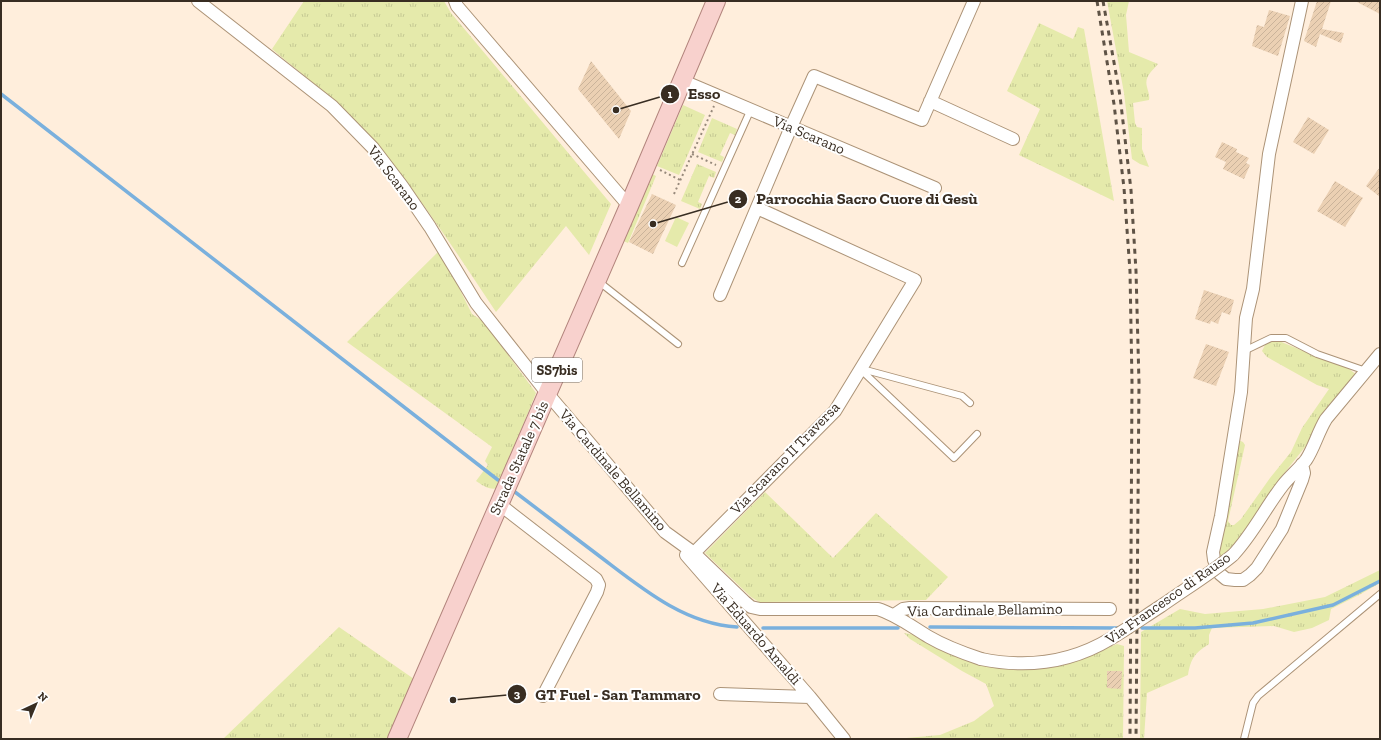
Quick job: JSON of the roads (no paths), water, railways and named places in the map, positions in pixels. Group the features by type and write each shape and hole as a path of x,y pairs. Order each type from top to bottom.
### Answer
{"main road":[{"name":"Strada Statale 7 bis","path":"397,739 647,165 716,1"}],"street":[{"name":"Via Scarano","path":"198,1 332,106 373,148 402,186 430,228 476,303 547,393"},
{"path":"455,1 457,6 629,206"},
{"path":"720,295 814,76 922,120 974,1"},
{"path":"1302,1 1269,154 1253,289 1246,318 1241,392 1220,522 1213,552 1214,560 1220,574 1226,578 1235,580 1243,580 1250,575 1282,529 1302,480 1304,473 1302,464"},
{"name":"Via Scarano","path":"683,80 935,188"},
{"path":"930,101 1013,139"},
{"name":"Via Scarano II Traversa","path":"694,553 835,411 915,280 757,208"},
{"name":"Via Francesco di Rauso","path":"894,615 946,646 981,659 998,662 1032,664 1058,660 1087,651 1116,635 1213,571 1233,555 1249,537 1283,485 1302,464 1312,449 1319,430 1326,419 1380,354"},
{"name":"Via Cardinale Bellamino","path":"547,393 665,532 694,553 751,606 760,609 867,608 878,609 894,615 903,609 910,608 1110,609"},
{"path":"499,504 596,579 599,585 597,592 543,696"},
{"name":"Via Eduardo Amaldi","path":"665,532 810,697 844,739"},
{"path":"720,694 810,697"}],"lane":[{"path":"682,263 751,110"},
{"path":"597,280 678,344"},
{"path":"1244,351 1271,338 1286,338 1317,354 1366,371"},
{"path":"860,369 962,396 970,404"},
{"path":"860,369 954,458 977,434"},
{"path":"1244,739 1253,703 1258,696 1380,594"}],"waterway":[{"path":"1,94 498,480"},
{"path":"515,492 629,579 663,602 698,619 737,627"},
{"path":"1142,628 1195,628 1253,623 1333,605 1380,581"},
{"path":"930,627 1118,628"},
{"path":"763,628 898,628"}],"railway":[{"path":"1097,1 1114,104 1124,188 1130,271 1132,382 1130,739"},
{"path":"1103,1 1120,96 1131,190 1136,271 1139,383 1136,739"}],"place":[{"name":"Esso","path":"616,110"},
{"name":"Parrocchia Sacro Cuore di Gesù","path":"653,224"},
{"name":"GT Fuel - San Tammaro","path":"453,700"}]}
